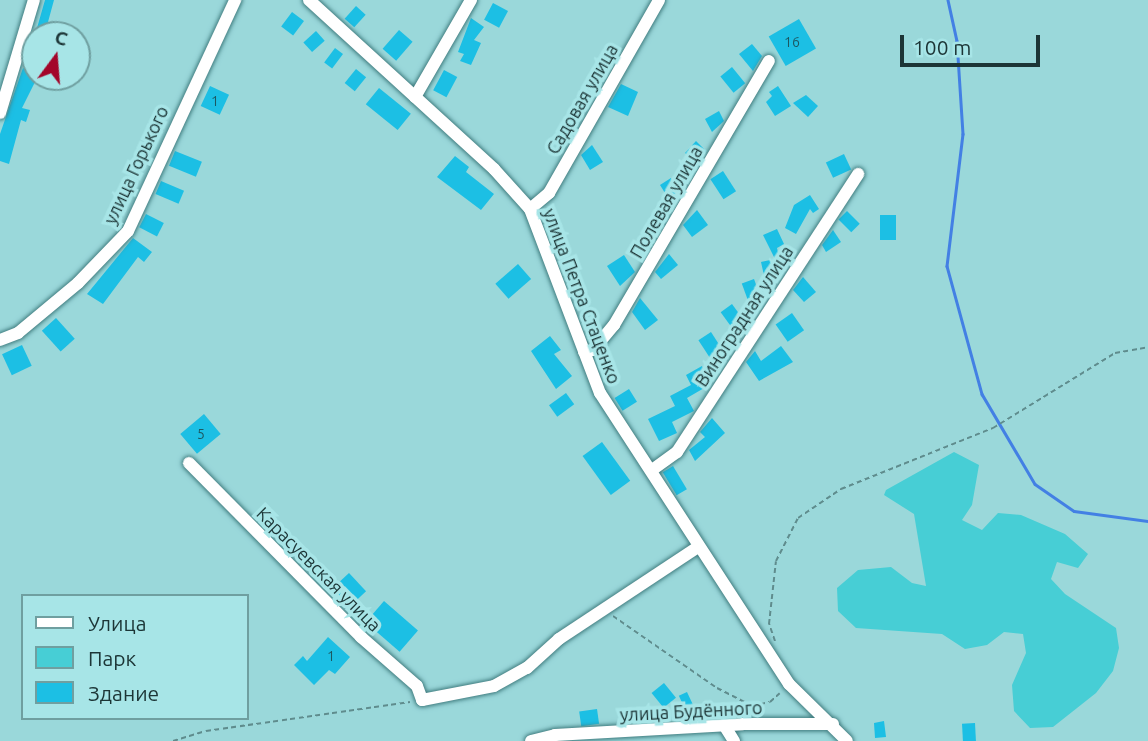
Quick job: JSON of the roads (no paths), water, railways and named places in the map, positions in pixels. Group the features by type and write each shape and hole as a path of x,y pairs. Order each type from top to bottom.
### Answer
{"street":[{"path":"0,113 34,0"},
{"name":"улица Горького","path":"0,340 18,333 78,283 128,231 235,0"},
{"name":"улица Петра Стаценко","path":"309,0 494,169 530,209 600,393 789,684 833,724"},
{"path":"415,97 471,0"},
{"name":"Садовая улица","path":"530,209 549,193 659,0"},
{"name":"Полевая улица","path":"584,352 593,350 614,325 769,61"},
{"name":"Виноградная улица","path":"652,470 677,452 858,174"},
{"name":"Карасуевская улица","path":"189,463 361,637 417,686 422,700 494,686 527,668 559,639 607,612 698,547"},
{"path":"833,724 846,741"},
{"name":"улица Будённого","path":"531,741 724,725 833,724"},
{"path":"724,725 734,741"}],"waterway":[{"path":"948,0 957,41 963,134 947,266 982,394 1035,484 1074,511 1148,521"}]}
